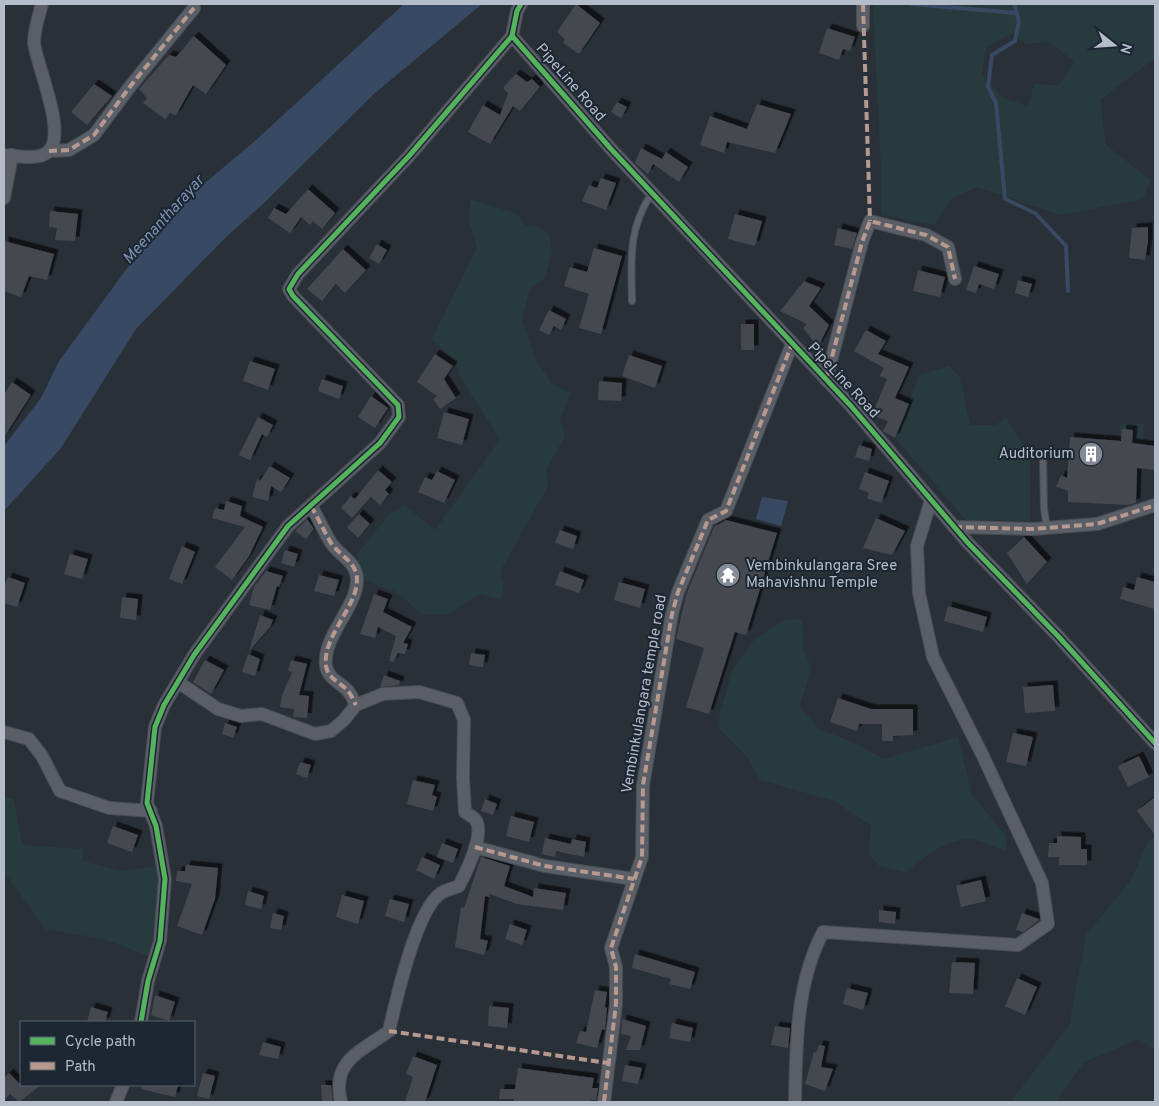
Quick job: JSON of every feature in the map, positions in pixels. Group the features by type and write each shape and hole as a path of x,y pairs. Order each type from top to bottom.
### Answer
{"street":[{"path":"4,198 8,155 40,156 49,150 53,141 54,121 34,42 42,4"},
{"path":"141,1021 148,981 160,941 165,879 156,826 147,803 155,727 164,705 241,588 282,534 380,443 394,427 399,417 398,405 292,296 289,289 298,274 409,156 512,36 517,11 521,4"},
{"path":"863,4 864,26"},
{"path":"49,150 69,150 94,135 132,84 194,8"},
{"name":"PipeLine Road","path":"512,36 652,193 826,380 954,527 1155,743"},
{"path":"826,380 862,242 870,220 926,235 948,247 955,279"},
{"name":"Vembinkulangara temple road","path":"604,1102 616,1004 616,967 611,948 642,857 643,785 678,592 708,520 726,511 792,344"},
{"path":"795,1102 797,1032 811,955 824,932 1018,945 1048,924 1042,883 982,754 933,657 919,593 917,546 931,500"},
{"path":"954,527 1047,528 1097,524 1155,505"},
{"path":"311,506 332,545 354,566 357,579 355,593 341,618 328,651 326,666 332,679 348,690 356,706"},
{"path":"178,682 218,709 241,716 262,714 315,734 331,731 356,706 383,694 419,692 458,703 464,720 463,778 466,812 476,820 479,830 475,847 459,886 441,893 423,917 405,969 389,1031 346,1062 338,1087 342,1102"},
{"path":"4,732 29,739 42,756 60,791 109,808 150,812"},
{"path":"475,847 545,866 634,879"},
{"path":"116,1102 122,1086"}],"lane":[{"path":"632,301 633,233 640,211 652,193"},
{"path":"1043,455 1044,509 1047,528"}],"green space":[{"path":"873,4 1155,4 1155,58 1100,100 1106,145 1151,180 1143,199 1061,215 977,187 951,199 934,225 881,215 881,170","holes":["1012,33 1025,44 1048,42 1074,61 1059,85 1034,84 1028,106 1002,98 982,75 986,47"]},
{"path":"470,199 516,213 525,225 539,227 549,235 552,252 545,278 530,289 522,319 536,360 552,384 571,393 560,419 565,436 546,470 548,486 500,572 504,585 501,600 481,594 446,615 422,614 396,592 362,579 362,569 356,556 389,514 405,505 435,530 500,439 460,377 457,364 432,339 477,247 469,221"},
{"path":"949,366 960,377 970,425 995,425 1006,418 1030,454 1030,521 966,520 896,439 919,375"},
{"path":"1120,424 1144,424 1143,465 1119,465"},
{"path":"802,619 803,648 811,667 800,707 819,729 855,743 884,759 958,737 972,795 1006,835 1006,851 980,841 966,839 947,844 938,849 906,873 879,866 868,853 871,826 834,801 760,780 748,758 717,726 732,670 754,640 783,620"},
{"path":"4,797 13,799 23,845 84,849 82,861 122,871 157,866 159,906 149,956 103,939 45,929 8,877 4,877"},
{"path":"1155,836 1155,1050 1139,1039 1084,1062 1056,1102 1011,1102 1069,1025 1086,935 1131,880 1149,840"}],"water":[{"path":"404,4 482,4 375,93 263,204 227,236 136,329 61,448 4,511 4,446 41,398 59,361 131,263 174,209 256,140"},
{"path":"762,497 788,501 781,526 756,519"}],"building":[{"path":"576,4 600,23 579,54 563,43 565,39 557,32"},
{"path":"827,28 855,37 850,51 843,49 839,60 819,53"},
{"path":"194,36 226,65 206,94 193,85 176,115 170,113 165,119 143,103 147,98 139,89 169,55 176,57"},
{"path":"516,74 527,82 532,79 540,87 520,111 513,106 490,144 468,132 483,105 500,115 508,93 503,88"},
{"path":"94,84 112,96 87,125 71,112"},
{"path":"617,102 627,107 621,118 611,112"},
{"path":"757,104 791,114 775,153 727,142 724,153 700,145 710,116 747,129"},
{"path":"641,148 662,159 666,152 688,167 679,182 653,164 648,174 635,163"},
{"path":"601,178 616,183 606,210 582,201 589,185 597,188"},
{"path":"308,189 335,213 322,229 313,221 310,225 301,217 290,233 268,218 274,208 286,214"},
{"path":"50,211 78,214 75,241 55,240 57,228 49,227"},
{"path":"735,214 762,221 755,246 728,239"},
{"path":"1148,227 1145,260 1129,258 1132,228"},
{"path":"838,228 857,233 852,249 834,245"},
{"path":"4,241 54,254 47,280 29,276 21,297 4,291"},
{"path":"377,244 387,250 379,264 369,258"},
{"path":"594,248 622,256 601,334 579,328 589,294 564,286 570,267 587,272"},
{"path":"343,249 366,270 345,293 336,284 322,301 307,289"},
{"path":"974,266 999,274 994,289 979,284 976,293 966,290"},
{"path":"918,270 945,277 940,297 913,291"},
{"path":"1018,280 1032,284 1028,297 1015,293"},
{"path":"804,281 821,288 809,306 829,325 818,347 803,328 807,324 780,311"},
{"path":"549,310 566,319 561,330 554,326 549,335 539,330"},
{"path":"741,324 754,324 754,350 741,350"},
{"path":"866,330 886,341 878,354 909,367 895,398 909,404 895,438 883,431 888,421 872,415 887,379 880,376 884,368 854,351"},
{"path":"435,354 453,366 444,379 456,398 440,409 433,399 437,396 417,382"},
{"path":"629,355 662,366 655,388 622,376"},
{"path":"250,361 275,369 268,390 243,381"},
{"path":"322,379 343,386 339,399 318,391"},
{"path":"599,381 622,383 621,401 598,400"},
{"path":"12,382 31,395 4,437 4,395"},
{"path":"371,396 388,408 375,428 358,417"},
{"path":"444,412 469,419 462,445 437,438"},
{"path":"258,417 273,425 267,437 262,434 250,460 239,455"},
{"path":"1122,429 1133,430 1132,443 1155,446 1155,470 1137,468 1136,503 1128,505 1068,502 1068,491 1056,487 1061,475 1067,478 1070,437 1121,441"},
{"path":"859,445 872,449 869,461 855,457"},
{"path":"270,466 290,478 281,492 271,486 268,501 252,497 257,479 260,481"},
{"path":"378,470 392,482 385,490 389,494 380,505 371,497 352,518 341,508 351,496 355,499"},
{"path":"437,471 455,480 444,503 418,492 425,477 432,480"},
{"path":"865,472 889,481 881,503 867,498 869,493 859,489"},
{"path":"226,501 242,506 240,516 263,527 249,556 232,580 215,567 245,527 212,518 215,508 224,510"},
{"path":"359,514 370,524 358,538 347,527"},
{"path":"876,518 905,531 892,555 863,548"},
{"path":"307,519 314,529 306,539 295,531"},
{"name":"Vembinkulangara Sree Mahavishnu Temple","path":"726,520 777,533 746,635 735,632 709,714 686,707 704,648 676,639 686,595 714,527"},
{"path":"560,530 577,536 573,549 555,543"},
{"path":"1024,537 1047,562 1027,584 1007,553"},
{"path":"182,546 195,552 182,584 169,579"},
{"path":"285,550 298,554 294,567 281,563"},
{"path":"70,554 88,559 82,579 64,574"},
{"path":"266,571 283,576 279,587 277,586 270,610 249,605 254,587"},
{"path":"560,571 584,580 579,593 555,585"},
{"path":"319,575 339,580 334,596 314,591"},
{"path":"8,577 25,583 17,607 4,603 4,588"},
{"path":"1137,577 1155,582 1155,609 1120,599 1123,587 1134,590"},
{"path":"619,582 645,589 640,608 614,600"},
{"path":"374,594 388,599 383,612 412,627 403,643 408,644 405,654 398,653 393,662 389,661 396,636 378,627 375,638 360,634"},
{"path":"122,597 138,599 136,620 120,618"},
{"path":"948,606 987,617 983,632 944,621"},
{"path":"260,615 273,620 270,627 249,651"},
{"path":"471,653 485,655 483,667 469,665"},
{"path":"248,654 260,659 255,676 242,672"},
{"path":"205,660 224,670 211,694 193,682"},
{"path":"291,660 307,664 299,695 309,696 307,718 293,717 294,709 280,707 282,695 292,673 288,670"},
{"path":"384,675 400,681 399,685 380,687"},
{"path":"1053,685 1055,711 1025,713 1023,687"},
{"path":"838,698 871,709 913,709 913,735 893,736 893,741 882,741 882,724 859,724 857,731 830,722"},
{"path":"225,723 237,727 233,738 222,734"},
{"path":"1013,733 1033,737 1026,766 1006,762"},
{"path":"1139,756 1149,777 1128,787 1118,766"},
{"path":"300,762 311,765 307,778 296,774"},
{"path":"413,780 435,785 432,795 437,797 433,811 407,804"},
{"path":"1155,797 1155,835 1137,811"},
{"path":"485,799 497,804 493,815 481,811"},
{"path":"511,816 534,822 529,842 506,836"},
{"path":"113,826 138,835 132,852 107,843"},
{"path":"1057,836 1081,837 1081,849 1087,849 1087,865 1059,865 1059,857 1048,857 1049,843 1057,843"},
{"path":"545,838 571,844 572,839 586,842 584,857 556,851 555,857 542,854"},
{"path":"442,843 458,849 453,863 437,857"},
{"path":"422,857 440,865 434,879 416,870"},
{"path":"481,857 510,866 504,886 533,897 534,888 566,893 563,910 517,904 490,894 489,897 485,896 480,939 488,941 484,955 455,947 461,907 464,908"},
{"path":"186,865 218,868 215,899 202,935 177,926 192,884 176,881 177,871 185,871"},
{"path":"981,880 986,901 961,907 956,886"},
{"path":"248,891 264,896 261,909 245,905"},
{"path":"342,895 364,901 358,924 336,917"},
{"path":"390,899 409,904 404,922 385,916"},
{"path":"879,910 896,912 895,924 879,922"},
{"path":"273,913 284,916 281,930 270,928"},
{"path":"1022,913 1039,919 1023,932 1016,930"},
{"path":"510,924 527,930 522,945 505,939"},
{"path":"635,954 695,972 690,989 669,984 671,979 632,968"},
{"path":"952,962 975,963 973,994 949,993"},
{"path":"1017,978 1037,987 1025,1015 1005,1006"},
{"path":"847,988 868,993 863,1010 843,1004"},
{"path":"595,990 607,992 605,1030 602,1029 597,1048 576,1043 580,1031 586,1032"},
{"path":"155,995 175,1002 169,1021 151,1015"},
{"path":"489,1006 509,1008 507,1028 488,1026"},
{"path":"91,1007 108,1012 105,1021 87,1021"},
{"path":"622,1019 646,1026 640,1050 626,1050 631,1036 621,1034"},
{"path":"672,1023 693,1028 690,1042 669,1038"},
{"path":"775,1026 790,1028 788,1048 771,1045"},
{"path":"263,1042 281,1047 278,1059 259,1055"},
{"path":"819,1045 825,1046 821,1067 833,1069 825,1091 805,1084 814,1052 816,1053"},
{"path":"413,1056 437,1065 425,1102 405,1102 413,1077 406,1074"},
{"path":"625,1065 642,1068 638,1084 622,1081"},
{"path":"518,1068 594,1078 592,1088 598,1088 596,1100 591,1100 591,1102 521,1102 514,1101 514,1099 499,1099 500,1089 515,1089"},
{"path":"9,1073 20,1086 40,1086 19,1102 10,1094 4,1101 4,1078"},
{"path":"203,1073 215,1076 209,1099 197,1096"},
{"path":"321,1085 331,1085 333,1102 322,1102"},
{"path":"142,1086 178,1086 175,1097 141,1089"}],"waterway":[{"path":"911,4 1017,13"},
{"path":"1014,4 1019,22 1015,41 992,55 988,87 996,103 1005,199 1035,213 1066,246 1068,291"}],"marked path":[{"path":"863,4 870,221"},
{"path":"49,151 69,150 94,135 132,84 194,8"},
{"path":"826,380 862,242 870,221 926,235 948,247 955,279"},
{"path":"604,1102 616,1004 616,967 611,948 642,857 643,785 672,614 678,592 708,520 726,511 792,344"},
{"path":"954,527 1033,529 1097,524 1155,505"},
{"path":"311,506 331,543 351,564 356,574 356,590 352,601 334,633 326,655 326,666 329,674 348,691 356,705"},
{"path":"475,847 545,866 634,879"},
{"path":"389,1031 608,1063"}],"cycle path":[{"path":"141,1021 148,981 160,941 165,879 156,826 147,803 155,727 164,705 194,655 288,526 380,443 399,417 398,405 293,296 289,289 298,274 409,156 512,36 517,11 521,4"},
{"path":"512,36 611,149 851,406 968,543 1058,636 1155,743"}],"place":[{"name":"Auditorium","path":"1091,454"},
{"name":"Vembinkulangara Sree Mahavishnu Temple","path":"728,575"}],"water label":[{"name":"Meenantharayar","path":"164,220"}]}
